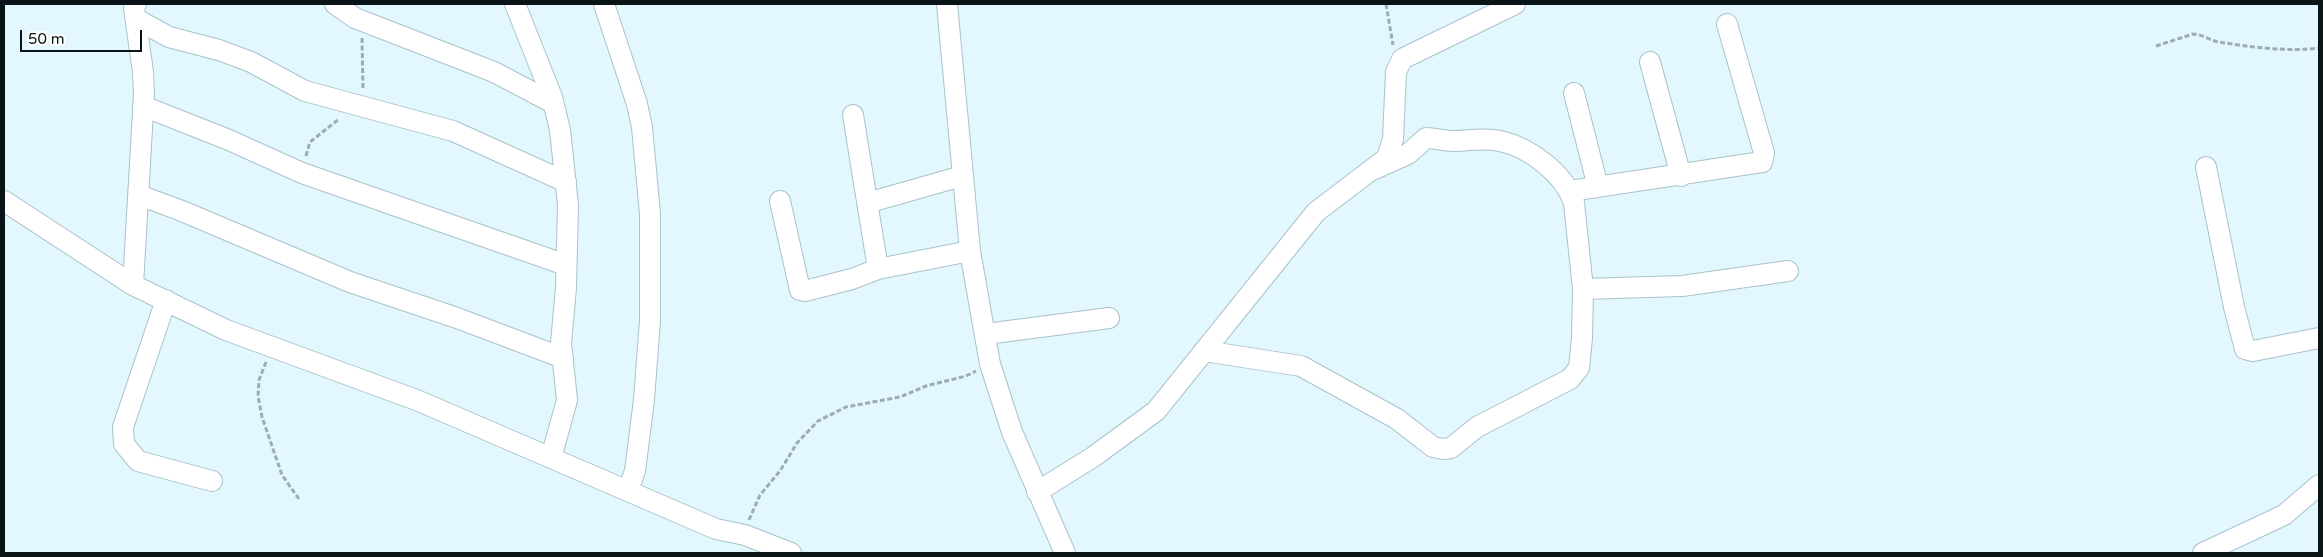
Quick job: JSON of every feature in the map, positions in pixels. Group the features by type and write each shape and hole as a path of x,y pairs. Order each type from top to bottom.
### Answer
{"street":[{"path":"335,4 364,22 494,72 553,103"},
{"path":"515,4 553,103 560,130 568,205 561,343 567,400 551,458"},
{"path":"604,4 637,104 642,127 650,214 650,320 645,392 635,471 628,490"},
{"path":"946,4 970,251 990,364 1012,432 1037,492 1066,553"},
{"path":"1374,169 1391,150 1397,67 1407,56 1516,4"},
{"path":"136,11 169,37 219,50 251,62 305,92 352,106 453,131 566,182"},
{"path":"134,285 143,106 143,72 136,11"},
{"path":"1570,191 1681,176 1762,162 1764,152 1726,24"},
{"path":"1650,62 1681,176"},
{"path":"1574,93 1598,187"},
{"path":"143,106 229,140 302,173 566,265"},
{"path":"853,116 878,269"},
{"path":"1037,492 1140,424 1156,411 1204,351 1316,212 1346,187 1374,169 1408,154 1426,138 1452,141 1494,139 1508,143 1531,156 1562,180 1570,191 1574,203 1583,289 1581,360 1576,373 1570,379 1477,428 1451,448 1444,449 1433,446 1398,419 1301,366 1204,351"},
{"path":"2206,167 2234,307 2245,349 2253,351 2319,338"},
{"path":"867,203 962,176"},
{"path":"139,195 182,211 350,282 457,318 563,358"},
{"path":"780,201 800,290 805,291 852,279 878,269 970,251"},
{"path":"4,202 134,285 226,330 419,401 716,529 745,535 791,553"},
{"path":"1583,289 1682,286 1788,271"},
{"path":"166,300 123,427 124,444 138,461 212,480"},
{"path":"986,334 1109,318"},
{"path":"2203,553 2284,515 2319,485"}],"path":[{"path":"1386,4 1397,67"},
{"path":"302,173 310,142 352,106 363,88 360,51 364,22"},
{"path":"2156,46 2193,34 2199,34 2218,42 2273,48 2319,48"},
{"path":"272,347 259,380 258,396 282,475 299,499"},
{"path":"745,535 752,508 760,495 780,471 797,443 818,421 846,407 900,397 926,386 966,376 990,364"}]}
